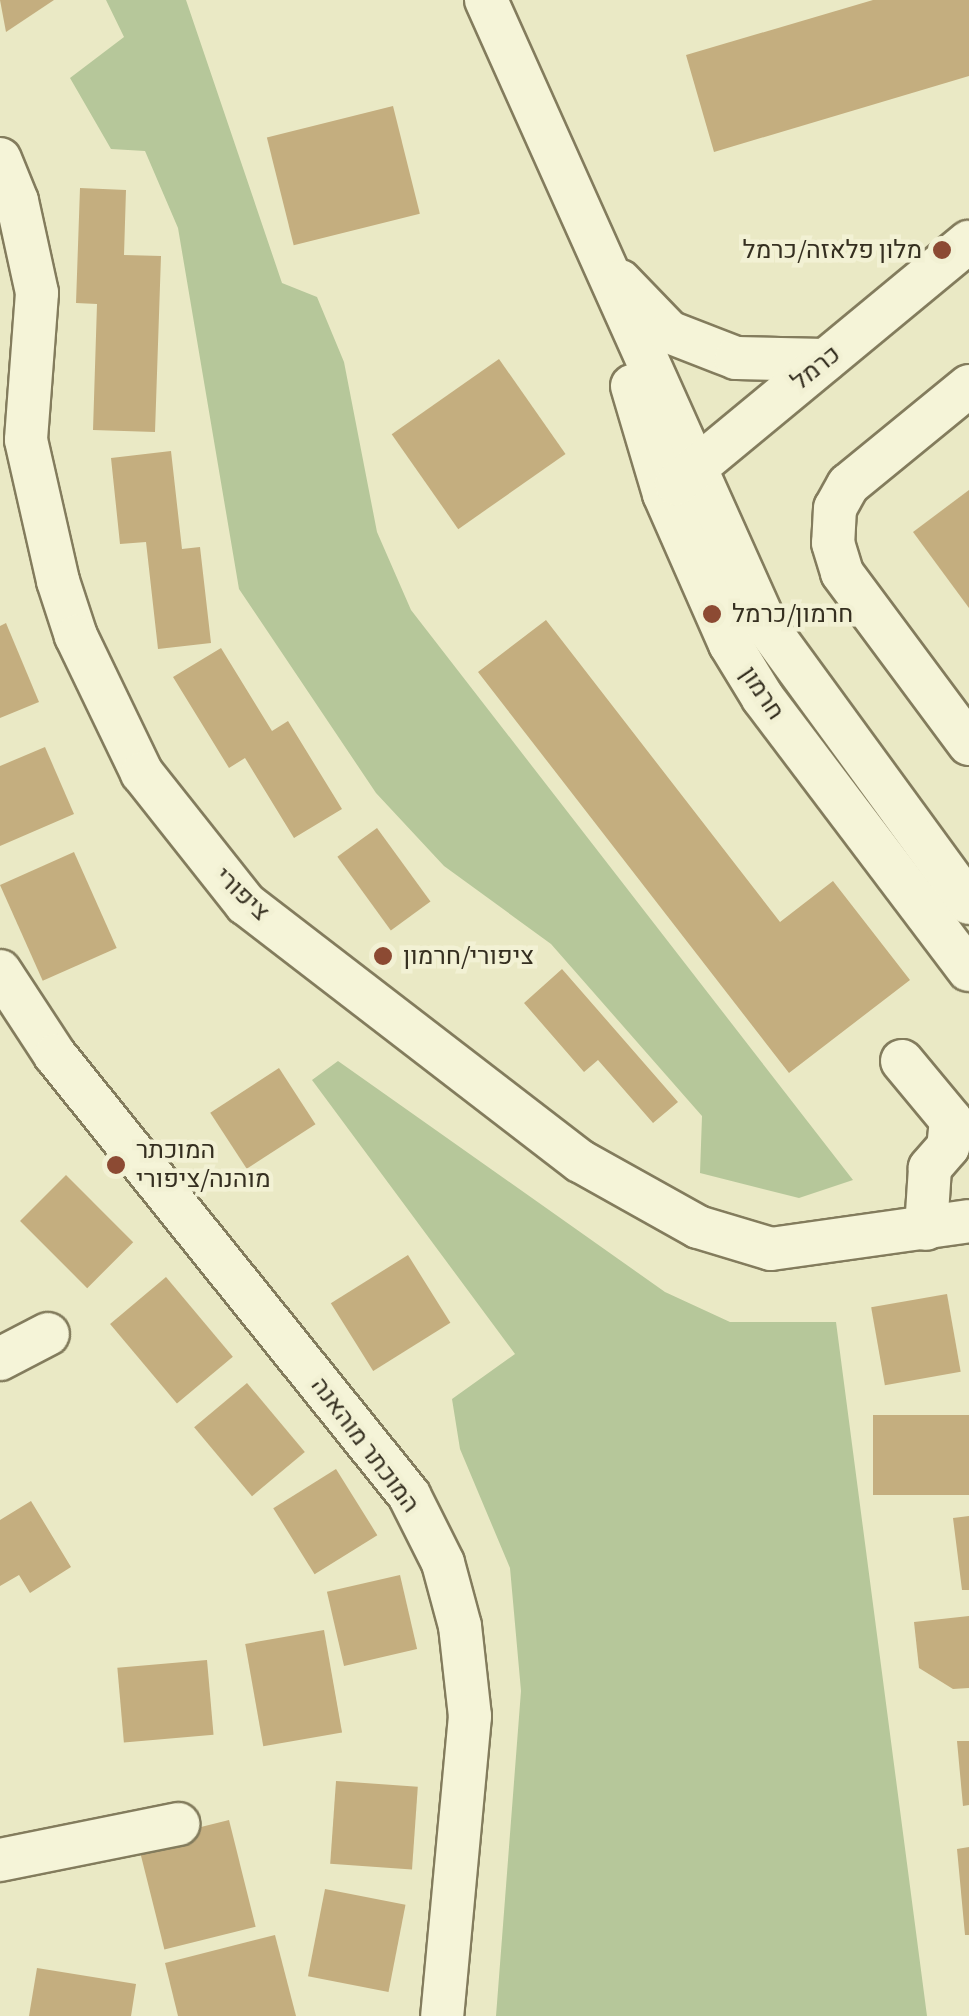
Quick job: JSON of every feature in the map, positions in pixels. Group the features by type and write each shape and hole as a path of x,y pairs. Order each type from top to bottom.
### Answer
{"street":[{"name":"חרמון","path":"486,0 599,260 679,481 730,644 763,698 969,970"},
{"name":"ציפורי","path":"0,159 17,201 38,293 13,450 76,636 108,706 142,772 246,904 580,1161 698,1227 771,1249 969,1224"},
{"name":"כרמל","path":"679,481 969,242"},
{"path":"599,260 669,332 736,358 825,360"},
{"path":"969,386 848,485 835,508 832,543 842,572 969,744"},
{"name":"חרמון","path":"679,481 797,675 969,903"},
{"name":"המוכתר מוהאנה","path":"0,972 55,1055 409,1495 443,1563 460,1626 470,1716 442,2016"},
{"path":"902,1061 951,1120 948,1147 930,1168 926,1229"},
{"path":"0,1359 48,1334"},
{"path":"0,1860 178,1824"}],"green space":[{"path":"106,0 186,0 282,283 317,297 344,362 377,532 411,610 853,1180 799,1198 700,1173 702,1116 551,944 444,866 376,793 239,589 178,228 145,151 111,149 70,78 124,37"},
{"path":"338,1061 665,1292 730,1322 836,1322 927,2016 496,2016 521,1691 510,1568 460,1449 452,1399 515,1354 312,1080"}],"building":[{"path":"0,0 54,0 6,32"},
{"path":"873,0 969,0 969,76 714,152 686,55"},
{"path":"393,106 420,214 294,245 267,137"},
{"path":"80,188 126,190 124,255 161,256 155,432 93,430 97,304 76,303"},
{"path":"499,359 566,454 458,529 392,434"},
{"path":"171,451 182,549 200,547 211,643 158,649 146,542 120,544 111,458"},
{"path":"969,490 969,608 913,532"},
{"path":"546,620 780,922 833,881 910,980 789,1073 478,672"},
{"path":"6,623 39,702 0,718 0,626"},
{"path":"221,648 272,731 288,721 342,809 294,838 245,758 229,768 173,677"},
{"path":"45,747 74,814 0,846 0,766"},
{"path":"377,828 430,902 391,930 337,857"},
{"path":"74,852 117,948 43,981 0,885"},
{"path":"562,969 678,1102 653,1123 598,1060 584,1072 524,1003"},
{"path":"279,1068 315,1124 247,1169 210,1113"},
{"path":"66,1175 133,1242 87,1288 20,1221"},
{"path":"408,1255 450,1323 373,1371 331,1303"},
{"path":"166,1277 233,1357 177,1404 110,1324"},
{"path":"947,1294 961,1372 885,1385 871,1307"},
{"path":"247,1383 305,1452 252,1496 194,1427"},
{"path":"873,1415 969,1415 969,1495 873,1495"},
{"path":"336,1469 377,1535 315,1574 273,1508"},
{"path":"31,1501 71,1567 30,1593 19,1575 0,1586 0,1520"},
{"path":"969,1516 969,1590 962,1590 953,1518"},
{"path":"400,1575 417,1649 344,1666 327,1592"},
{"path":"969,1616 969,1688 953,1689 919,1668 914,1622"},
{"path":"324,1630 342,1732 263,1746 245,1644"},
{"path":"207,1660 214,1735 124,1743 117,1668"},
{"path":"957,1741 969,1741 969,1805 963,1806"},
{"path":"336,1781 418,1787 412,1870 330,1864"},
{"path":"229,1820 256,1927 164,1949 138,1843"},
{"path":"969,1847 969,1935 965,1935 957,1849"},
{"path":"325,1889 405,1905 389,1992 308,1976"},
{"path":"275,1935 296,2016 178,2016 165,1963"},
{"path":"37,1968 136,1984 131,2016 29,2016"}],"place":[{"name":"מלון פלאזה/כרמל","path":"942,250"},
{"name":"חרמון/כרמל","path":"712,614"},
{"name":"ציפורי/חרמון","path":"383,956"},
{"name":"המוכתר מוהנה/ציפורי","path":"116,1165"}]}
